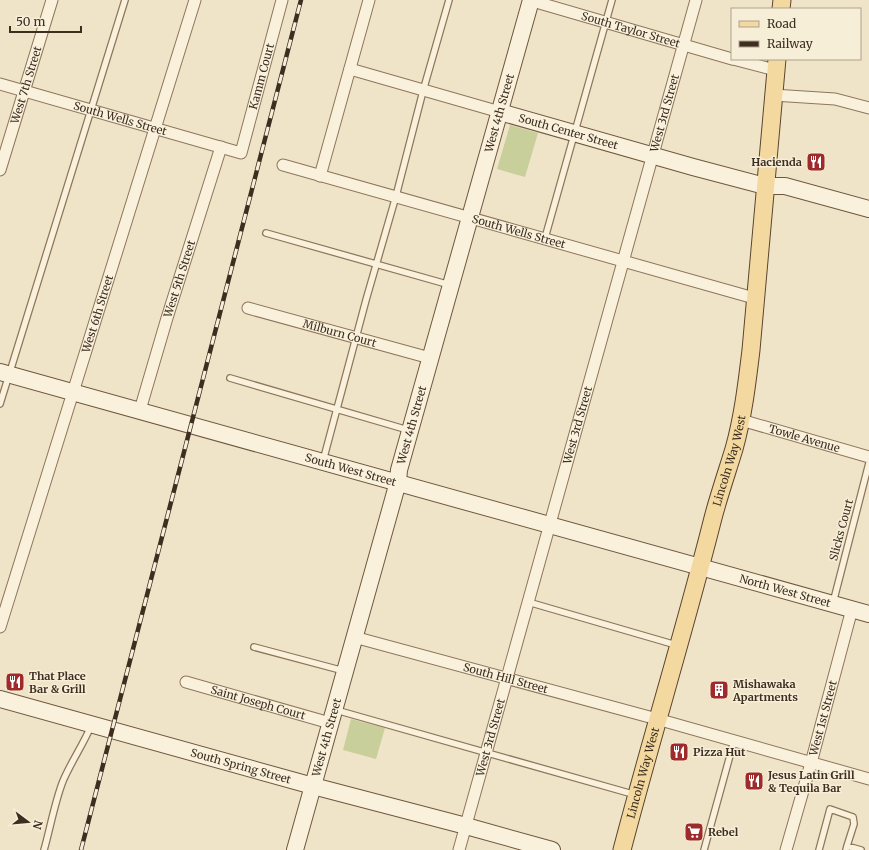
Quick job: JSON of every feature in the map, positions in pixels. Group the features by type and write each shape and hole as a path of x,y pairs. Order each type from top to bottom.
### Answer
{"main road":[{"name":"Lincoln Way West","path":"622,850 657,719 702,566 713,518 734,449 741,420 747,383 776,65"}],"street":[{"name":"West 7th Street","path":"0,170 52,0"},
{"name":"West 6th Street","path":"0,626 195,0"},
{"name":"Kamm Court","path":"241,153 282,0"},
{"path":"320,176 369,0"},
{"name":"South Taylor Street","path":"530,0 731,58"},
{"name":"West 4th Street","path":"295,850 398,482 399,470 530,0"},
{"name":"West 3rd Street","path":"459,850 696,0"},
{"name":"South Taylor Street","path":"740,60 776,65"},
{"name":"South Center Street","path":"350,69 652,156 765,186 785,186 869,209"},
{"name":"South Wells Street","path":"0,84 241,153"},
{"path":"773,95 835,99 869,108"},
{"name":"West 5th Street","path":"140,410 221,147"},
{"name":"South Wells Street","path":"283,165 754,298"},
{"name":"Milburn Court","path":"248,308 430,358"},
{"name":"South West Street","path":"5,373 702,566"},
{"name":"Towle Avenue","path":"741,420 869,457"},
{"name":"North West Street","path":"702,566 869,614"},
{"name":"West 1st Street","path":"786,850 852,609"},
{"name":"South Hill Street","path":"354,637 657,719 869,780"},
{"name":"Saint Joseph Court","path":"186,682 332,716"},
{"name":"South Spring Street","path":"0,699 313,786 552,850"}],"lane":[{"path":"0,404 5,373 125,0"},
{"path":"323,461 449,0"},
{"path":"545,238 612,0"},
{"path":"266,234 450,285"},
{"path":"230,378 410,430"},
{"name":"Slicks Court","path":"832,603 869,463"},
{"path":"528,602 678,645"},
{"path":"254,647 345,671"},
{"path":"332,716 486,753 636,795"},
{"path":"44,850 62,783 92,725"},
{"path":"704,850 734,741"},
{"path":"819,850 830,809 853,817 854,824 847,848 861,850"}],"green space":[{"path":"510,125 538,133 525,177 497,169"},
{"path":"351,719 385,728 376,759 343,750"}],"railway":[{"path":"81,850 301,0"}],"place":[{"name":"Hacienda","path":"816,162"},
{"name":"That Place Bar & Grill","path":"15,682"},
{"name":"Mishawaka Apartments","path":"719,690"},
{"name":"Pizza Hut","path":"679,752"},
{"name":"Jesus Latin Grill & Tequila Bar","path":"754,781"},
{"name":"Rebel","path":"694,832"}]}
